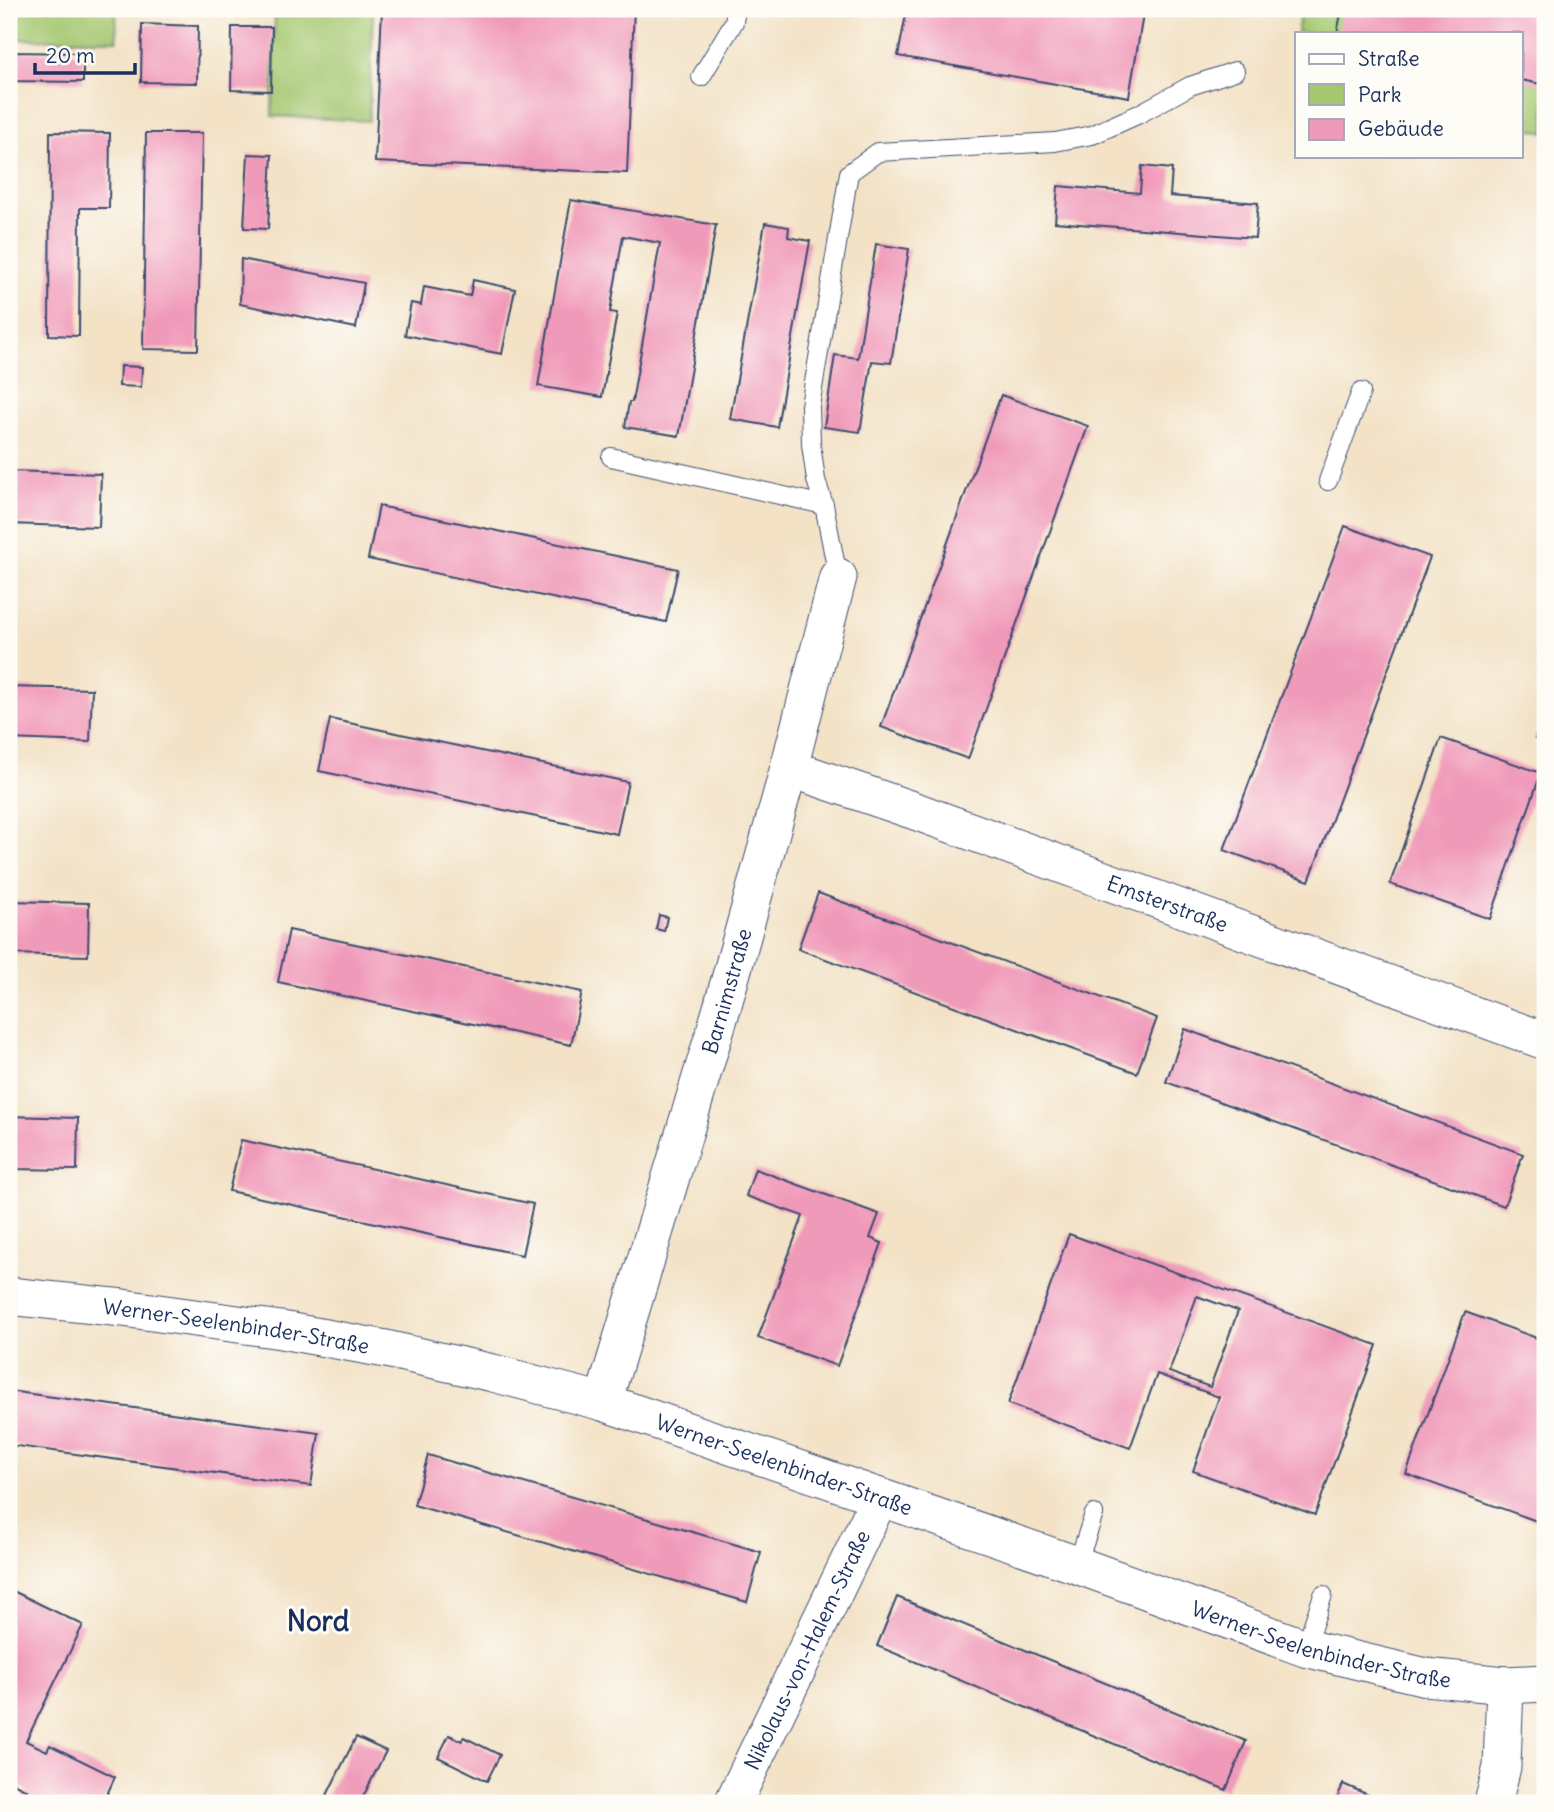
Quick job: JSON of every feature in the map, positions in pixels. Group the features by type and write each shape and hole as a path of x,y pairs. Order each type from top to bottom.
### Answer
{"street":[{"name":"Barnimstraße","path":"603,1402 716,1028 789,768 838,577"},
{"name":"Emsterstraße","path":"789,768 1545,1041"},
{"name":"Werner-Seelenbinder-Straße","path":"9,1296 281,1329 493,1373 603,1402 1077,1565 1306,1648 1426,1677 1505,1685 1545,1683"},
{"name":"Nikolaus-von-Halem-Straße","path":"734,1803 880,1497"},
{"path":"1493,1803 1502,1767 1505,1685"}],"lane":[{"path":"701,77 734,22 736,9"},
{"path":"838,577 824,505 816,480 810,406 849,173 878,152 1055,142 1092,135 1191,86 1236,71"},
{"path":"1328,481 1362,392"},
{"path":"611,457 824,505"},
{"path":"1077,1565 1094,1514"},
{"path":"1306,1648 1323,1595"}],"green space":[{"path":"9,9 116,9 117,40 9,39"},
{"path":"275,9 373,9 369,121 272,116"},
{"path":"1301,9 1545,9 1545,133 1522,127 1522,32 1297,32"}],"building":[{"path":"382,9 634,9 627,173 375,162"},
{"path":"907,9 1144,9 1129,97 898,56"},
{"path":"1342,9 1545,9 1545,85 1522,80 1522,32 1337,32"},
{"path":"142,24 198,26 197,83 141,82"},
{"path":"232,27 272,27 271,91 231,90"},
{"path":"9,52 83,53 83,82 9,81"},
{"path":"50,132 110,133 109,208 80,208 79,336 49,335"},
{"path":"146,133 202,133 198,350 143,349"},
{"path":"248,154 272,155 268,229 244,228"},
{"path":"1142,166 1172,169 1170,196 1258,203 1255,238 1055,222 1058,186 1140,193"},
{"path":"571,200 716,225 679,436 625,427 629,402 632,402 660,243 623,236 610,312 617,313 602,397 538,386"},
{"path":"765,223 789,227 788,237 810,241 777,427 730,419"},
{"path":"876,244 909,249 891,363 872,361 860,432 824,427 835,355 858,358"},
{"path":"241,259 364,283 356,328 240,304"},
{"path":"473,280 515,289 502,354 405,335 411,303 421,305 424,287 470,296"},
{"path":"120,366 142,367 141,387 119,386"},
{"path":"1001,395 1088,426 968,759 881,727"},
{"path":"9,471 101,474 99,527 9,524"},
{"path":"379,506 678,569 666,622 368,559"},
{"path":"1345,526 1430,557 1309,881 1224,850"},
{"path":"9,687 92,689 90,742 9,739"},
{"path":"330,719 628,782 617,834 319,771"},
{"path":"1539,727 1545,729 1545,743 1535,739"},
{"path":"1441,738 1541,773 1490,919 1390,884"},
{"path":"818,893 1157,1018 1137,1073 798,949"},
{"path":"9,901 89,903 88,956 9,954"},
{"path":"659,915 667,917 664,931 656,929"},
{"path":"289,930 582,992 571,1045 278,982"},
{"path":"1185,1029 1523,1154 1504,1206 1166,1082"},
{"path":"9,1116 78,1118 77,1170 9,1169"},
{"path":"241,1140 533,1204 522,1255 229,1191"},
{"path":"755,1169 879,1214 870,1238 882,1243 837,1366 758,1338 803,1216 746,1196"},
{"path":"1069,1234 1377,1345 1315,1515 1193,1471 1219,1397 1157,1374 1130,1448 1008,1404","holes":["1197,1296 1238,1311 1210,1387 1169,1372"]},
{"path":"1465,1312 1545,1341 1545,1524 1406,1474"},
{"path":"9,1391 319,1433 311,1486 9,1445"},
{"path":"428,1455 761,1552 747,1602 414,1505"},
{"path":"11,1590 83,1625 26,1741 47,1751 50,1745 115,1777 103,1803 21,1803 27,1790 9,1781"},
{"path":"897,1597 1246,1741 1226,1790 877,1646"},
{"path":"449,1735 462,1741 464,1737 500,1755 487,1781 438,1757"},
{"path":"356,1737 386,1751 360,1803 323,1803"},
{"path":"1343,1784 1387,1803 1335,1803"}],"district":[{"name":"Nord","path":"318,1621"}]}
